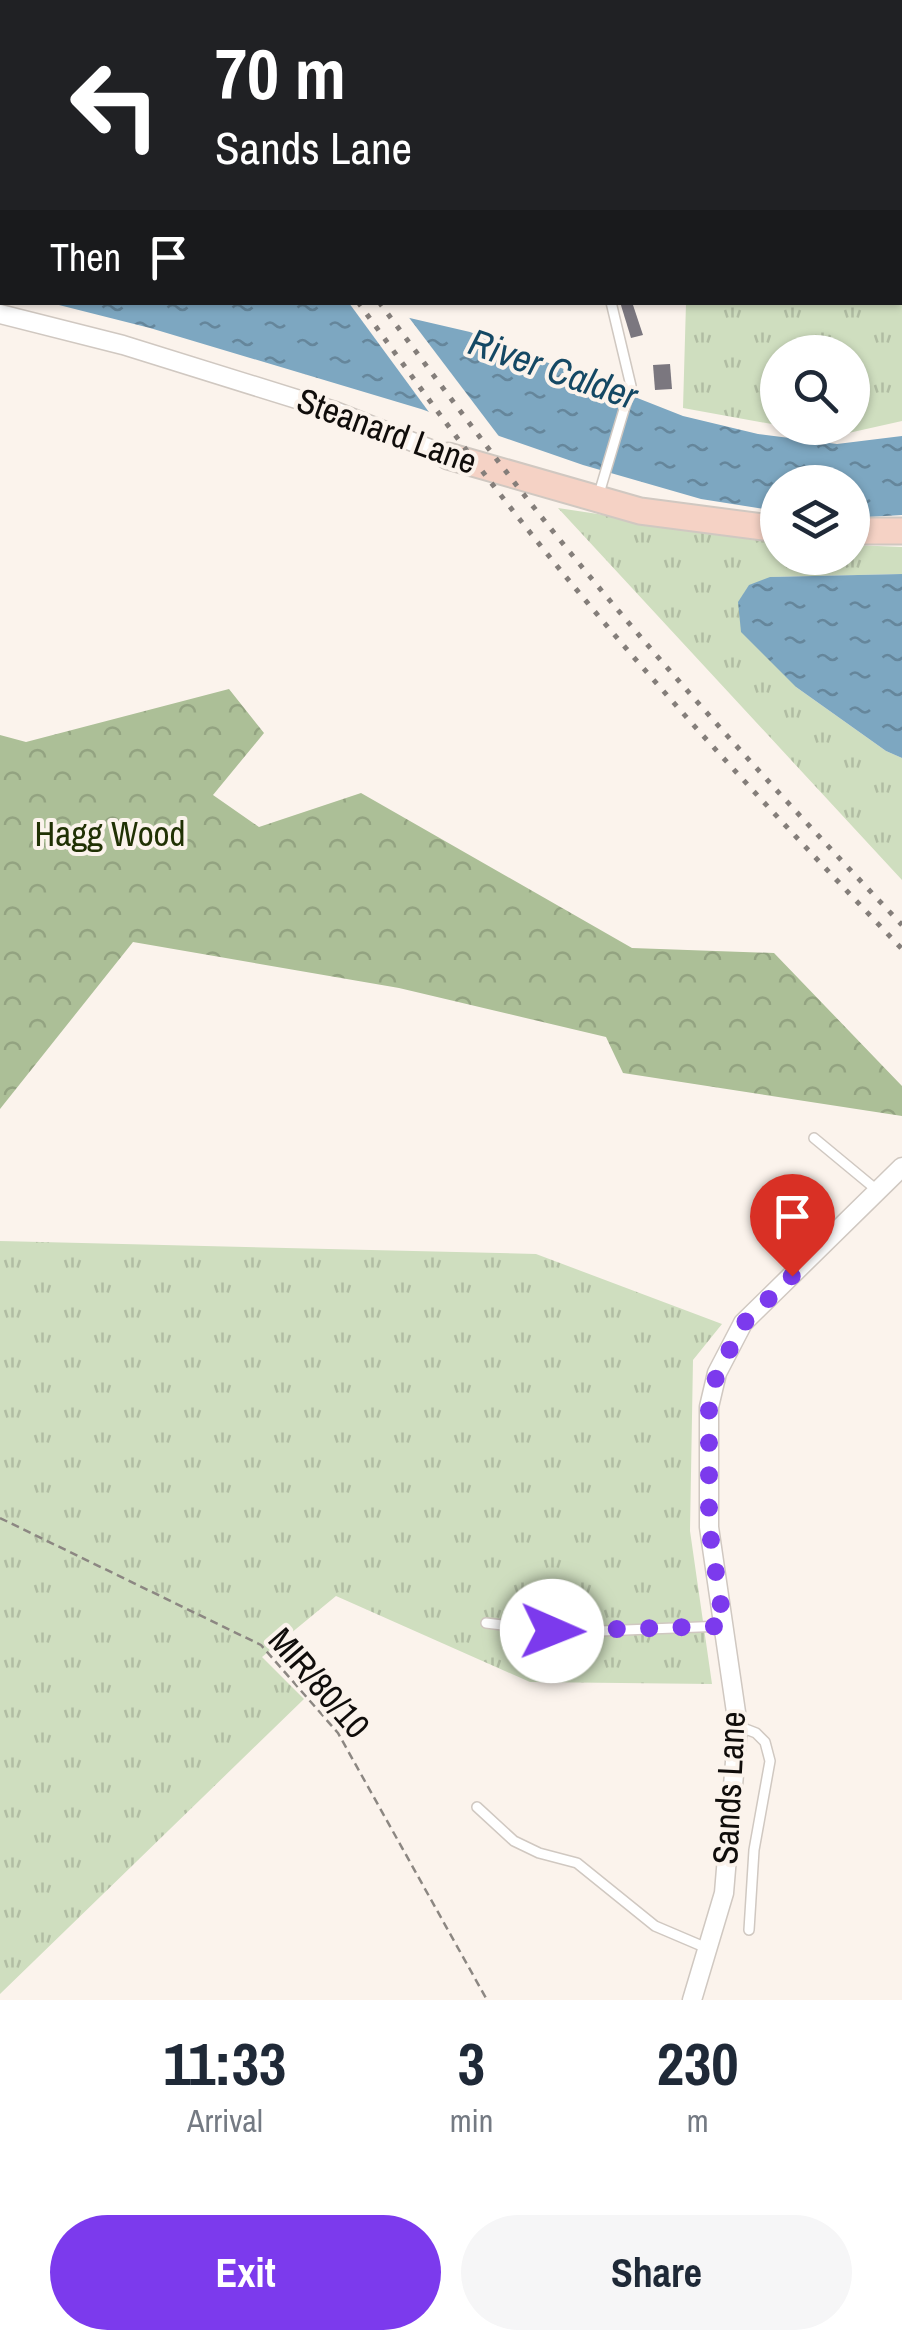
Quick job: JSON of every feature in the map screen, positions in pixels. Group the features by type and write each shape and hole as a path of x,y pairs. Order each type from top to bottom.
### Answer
{"street":[{"name":"Steanard Lane","path":"0,314 123,344 335,410 448,456 599,492 640,510 760,527"},
{"path":"870,532 902,531"},
{"name":"Sands Lane","path":"692,2000 724,1893 738,1726 709,1527 709,1407 717,1373 744,1323 902,1167"}],"lane":[{"path":"599,492 631,386 611,305"},
{"path":"814,1138 878,1190"},
{"path":"486,1623 601,1632 724,1626"},
{"path":"738,1726 756,1733 765,1742 770,1761 754,1850 748,1930"},
{"path":"477,1807 514,1841 539,1853 578,1863 655,1926 709,1949"}],"path":[{"name":"MIR/80/10","path":"0,1518 261,1645 338,1733 488,2000"}],"green space":[{"path":"686,305 902,305 902,421 870,428 870,335 760,335 760,422 683,408"},
{"path":"558,508 760,538 760,575 858,575 770,577 796,687 886,751 902,758 902,880"},
{"path":"870,546 902,547 902,574 870,575"},
{"name":"Hagg Wood","path":"229,689 264,733 213,795 259,827 361,793 632,948 774,953 902,1086 902,1116 623,1073 606,1037 399,988 133,942 0,1109 0,735 26,742"},
{"path":"0,1241 536,1254 722,1324 693,1360 690,1531 712,1684 530,1682 336,1596 262,1657 304,1699 0,1994"}],"water":[{"name":"River Calder","path":"59,305 354,305 470,332 683,416 760,434 760,445 870,445 870,440 902,436 902,515 870,517 870,465 760,465 760,508 701,499 583,465 421,409 150,328"},
{"path":"902,574 902,758 886,751 796,687 741,632 738,602 749,585 770,577"}],"pier":[{"path":"350,305 379,305 404,311 504,443 434,419"}],"building":[{"path":"621,305 633,305 643,335 631,338"},
{"path":"670,364 672,389 655,390 653,365"}],"railway":[{"path":"360,305 484,474 598,615 748,785 902,949"},
{"path":"381,305 521,491 612,603 902,925"}],"route":[{"path":"552,1631 724,1626 709,1527 709,1407 717,1373 744,1323 792,1276"}]}
